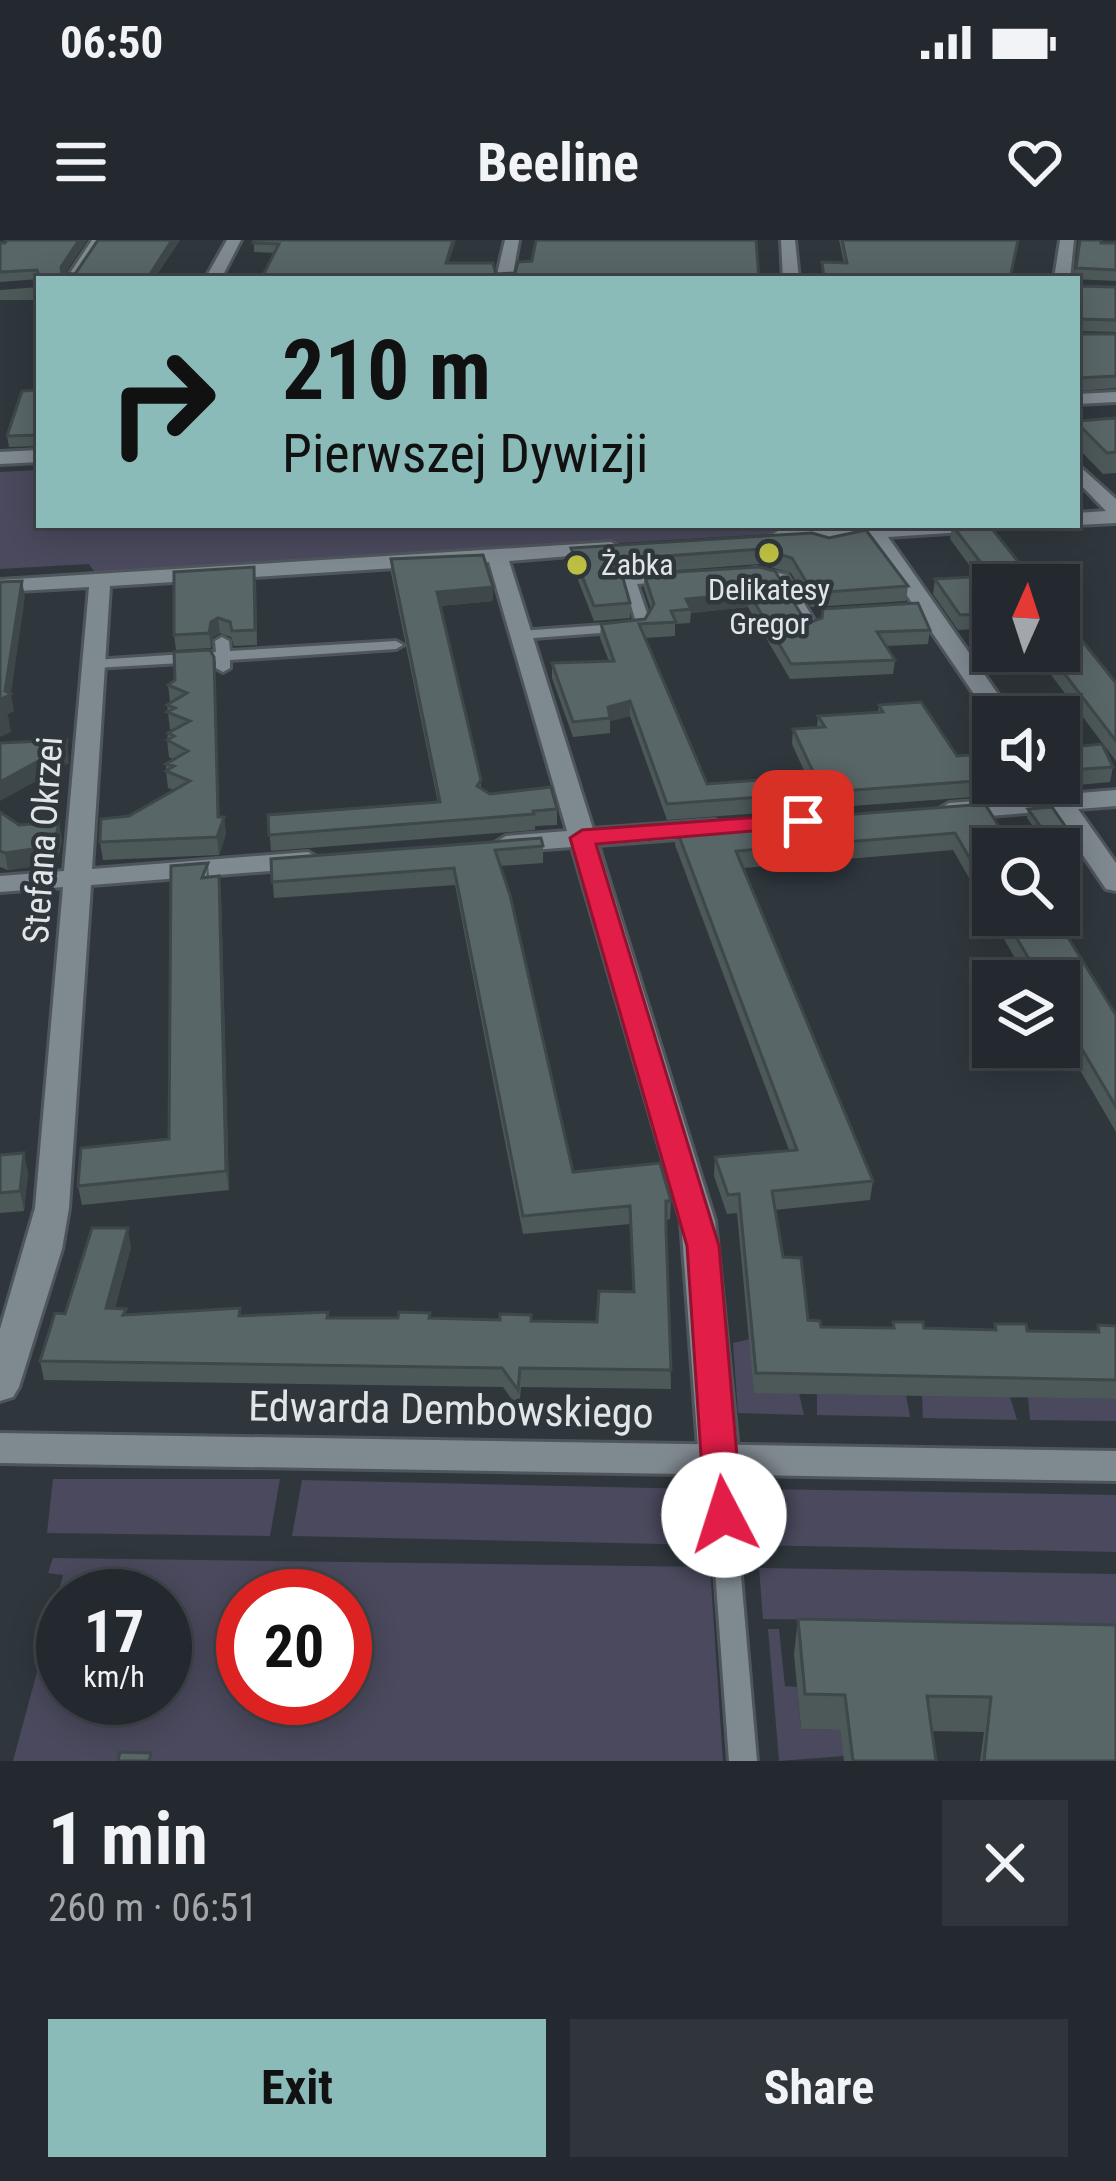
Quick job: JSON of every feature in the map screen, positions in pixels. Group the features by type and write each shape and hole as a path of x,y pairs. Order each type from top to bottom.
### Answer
{"street":[{"path":"215,276 234,240"},
{"path":"504,276 512,240"},
{"path":"788,240 791,276"},
{"path":"1062,276 1067,240"},
{"path":"1080,400 1116,397"},
{"path":"0,458 36,456"},
{"path":"1080,473 1116,513"},
{"path":"1080,519 1116,513"},
{"path":"763,538 926,528"},
{"path":"874,531 921,609 986,696"},
{"path":"0,586 629,547"},
{"path":"497,554 562,794 582,838 698,1221 719,1460"},
{"name":"Stefana Okrzei","path":"0,1387 49,1229 100,580"},
{"path":"1080,795 1116,798"},
{"path":"921,813 981,804"},
{"path":"1062,804 1116,883"},
{"path":"480,846 747,826"},
{"path":"0,884 344,857"},
{"name":"Edwarda Dembowskiego","path":"0,1448 1116,1466"}],"lane":[{"path":"72,276 96,240"},
{"path":"742,573 782,578 813,620"},
{"path":"520,635 636,627 643,619 630,580 677,577"},
{"path":"94,664 396,645"},
{"path":"719,1460 743,1761"}],"shaded area":[{"path":"36,470 36,528 873,528 96,574 89,564 0,569 0,472"},
{"path":"750,1339 754,1393 799,1393 804,1415 738,1413 733,1343"},
{"path":"817,1394 906,1395 910,1417 817,1415"},
{"path":"922,1395 1010,1397 1017,1420 923,1418"},
{"path":"1028,1397 1116,1399 1116,1421 1030,1420"},
{"path":"53,1479 280,1479 270,1536 47,1533"},
{"path":"302,1480 697,1489 709,1508 711,1545 292,1536"},
{"path":"756,1489 1116,1495 1116,1552 744,1545 742,1508"},
{"path":"53,1558 710,1567 723,1761 13,1761 36,1675 36,1725 192,1725 192,1569 49,1569"},
{"path":"759,1568 1116,1574 1116,1625 1069,1624 983,1658 977,1622 763,1619"},
{"path":"768,1629 779,1629 785,1686 797,1687 801,1729 840,1730 844,1756 779,1761"}],"building":[{"path":"79,240 61,267 62,273 75,274 98,240 172,240 149,276 0,272 0,243"},
{"path":"453,240 446,263 493,263 496,274 515,273 518,262 532,261 536,240 756,240 759,276 263,276 279,244 253,243"},
{"path":"842,240 1018,240 1011,276 824,276 822,262 847,263"},
{"path":"1080,240 1116,243 1116,270 1076,268"},
{"path":"1080,286 1116,287 1116,320 1080,319"},
{"path":"1080,334 1116,334 1116,376 1080,378"},
{"path":"36,390 36,435 7,436 22,391"},
{"path":"1116,418 1116,452 1107,453 1080,421"},
{"path":"954,528 991,528 1020,564 982,564"},
{"path":"866,530 908,586 813,593 792,558 761,549 625,559 620,568 630,603 594,606 571,548 812,533 829,538"},
{"path":"483,555 493,587 437,592 481,780 477,786 490,794 551,787 557,809 269,835 268,815 440,802 391,559"},
{"path":"254,567 255,630 232,631 230,622 218,618 211,622 209,633 174,635 174,572"},
{"path":"759,567 775,571 802,616 811,622 822,618 823,609 918,603 930,630 877,632 895,660 791,664 749,593 686,599 691,609 671,611 676,622 639,624 707,784 815,776 793,729 825,727 818,716 883,712 879,705 921,702 957,756 972,755 972,781 667,804 630,701 608,707 610,718 573,722 552,663 614,661 601,624 645,619 654,604 644,574"},
{"path":"972,577 972,614 960,615 935,579"},
{"path":"22,581 5,691 11,694 0,700 0,582"},
{"path":"1080,638 1116,683 1116,741 1063,672 1080,672"},
{"path":"210,650 214,657 218,817 224,817 217,837 100,842 101,819 129,816 190,781 166,771 174,766 166,764 188,751 167,740 174,736 168,733 190,721 167,712 175,708 167,705 187,693 168,685 175,680 174,652"},
{"path":"67,740 66,746 0,782 0,743"},
{"path":"1102,744 1113,767 1080,769 1080,746"},
{"path":"985,804 1000,828 972,828 972,862 955,833 736,851 873,1181 772,1191 783,1257 801,1258 808,1320 820,1321 821,1327 894,1328 893,1322 923,1322 924,1328 996,1330 995,1324 1026,1324 1027,1331 1099,1332 1098,1325 1116,1326 1116,1380 756,1373 739,1194 728,1195 715,1157 797,1150 676,828"},
{"path":"1052,807 1067,828 1042,828 1028,809"},
{"path":"0,812 19,825 59,822 54,846 0,851"},
{"path":"541,838 543,846 495,850 510,895 573,1172 660,1163 671,1201 666,1201 666,1229 671,1370 520,1368 518,1390 502,1368 40,1361 55,1313 65,1314 92,1228 128,1228 106,1308 126,1309 123,1315 240,1308 239,1316 328,1312 327,1318 398,1318 399,1312 430,1313 429,1318 500,1320 500,1314 531,1315 531,1321 597,1322 599,1291 634,1292 630,1206 523,1216 454,868 272,882 271,859"},
{"path":"208,863 202,878 219,876 226,1171 78,1186 81,1148 169,1139 171,866"},
{"path":"1015,936 1067,936 1116,1015 1116,1107 1080,1046 1080,960 1030,960"},
{"path":"24,1153 20,1191 0,1193 0,1155"},
{"path":"798,1619 1116,1625 1116,1761 984,1761 991,1697 927,1696 936,1761 853,1761 845,1695 805,1694"},
{"path":"120,1752 151,1753 149,1761 118,1761"}],"place":[{"name":"Delikatesy Gregor","path":"769,553"},
{"name":"Żabka","path":"577,565"}],"route":[{"path":"724,1515 698,1221 582,838 803,821"}]}
